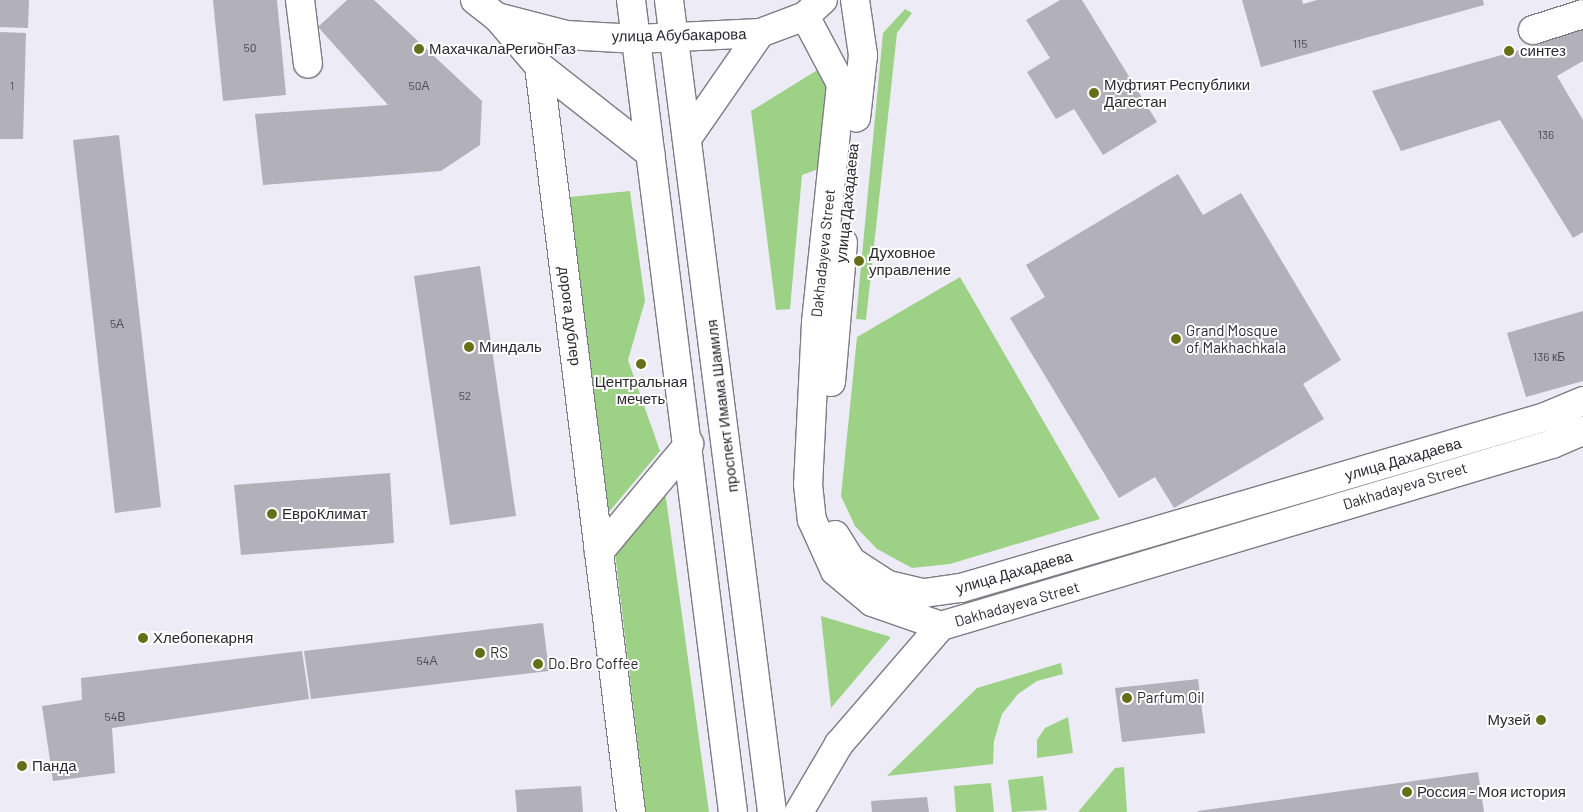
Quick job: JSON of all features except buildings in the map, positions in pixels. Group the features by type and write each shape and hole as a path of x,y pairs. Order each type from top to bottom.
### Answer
{"main road":[{"path":"300,0 308,64"},
{"name":"улица Абубакарова","path":"475,0 497,17 566,35 636,39 760,33 814,8"},
{"path":"631,0 689,444 733,812"},
{"name":"проспект Имама Шамиля","path":"669,0 688,137 772,812"},
{"name":"улица Дахадаева","path":"855,0 863,55 822,486 828,523 852,561 888,585 924,593 961,588 1545,417 1583,401"},
{"name":"Dakhadayeva Street","path":"814,8 841,84 816,323 808,484 812,520 835,571 872,602 940,626 1552,444 1583,431"},
{"path":"1533,30 1583,14"},
{"path":"497,17 539,66 650,154"},
{"path":"688,137 760,33"},
{"name":"дорога дублер","path":"539,66 631,812"},
{"path":"600,559 689,444"},
{"path":"799,812 839,744 940,626"}],"green space":[{"path":"905,9 912,13 897,33 866,320 856,319 883,33"},
{"path":"819,69 829,93 821,168 802,175 790,309 776,310 751,111"},
{"path":"630,191 645,301 628,360 660,451 609,512 569,197"},
{"path":"960,277 1100,519 950,564 912,568 877,549 855,526 841,496 857,337"},
{"path":"665,491 709,812 646,812 615,553"},
{"path":"821,616 891,637 831,708"},
{"path":"1061,663 1063,674 1037,681 1018,694 1002,714 994,741 993,764 887,776 977,688"},
{"path":"1068,717 1073,753 1037,758 1037,740 1045,728"},
{"path":"1124,767 1127,812 1078,812 1115,768"},
{"path":"1043,776 1047,810 1012,812 1008,780"},
{"path":"991,783 994,812 956,812 954,786"}],"place":[{"name":"МахачкалаРегионГаз","path":"419,49"},
{"name":"синтез","path":"1509,51"},
{"name":"Муфтият Республики Дагестан","path":"1094,93"},
{"name":"Духовное управление","path":"859,261"},
{"name":"Grand Mosque of Makhachkala","path":"1176,339"},
{"name":"Миндаль","path":"469,347"},
{"name":"Центральная мечеть","path":"641,364"},
{"name":"ЕвроКлимат","path":"272,514"},
{"name":"Хлебопекарня","path":"143,638"},
{"name":"RS","path":"480,653"},
{"name":"Do.Bro Coffee","path":"538,664"},
{"name":"Parfum Oil","path":"1127,698"},
{"name":"Музей","path":"1541,720"},
{"name":"Панда","path":"22,766"},
{"name":"Россия - Моя история","path":"1407,792"}]}
